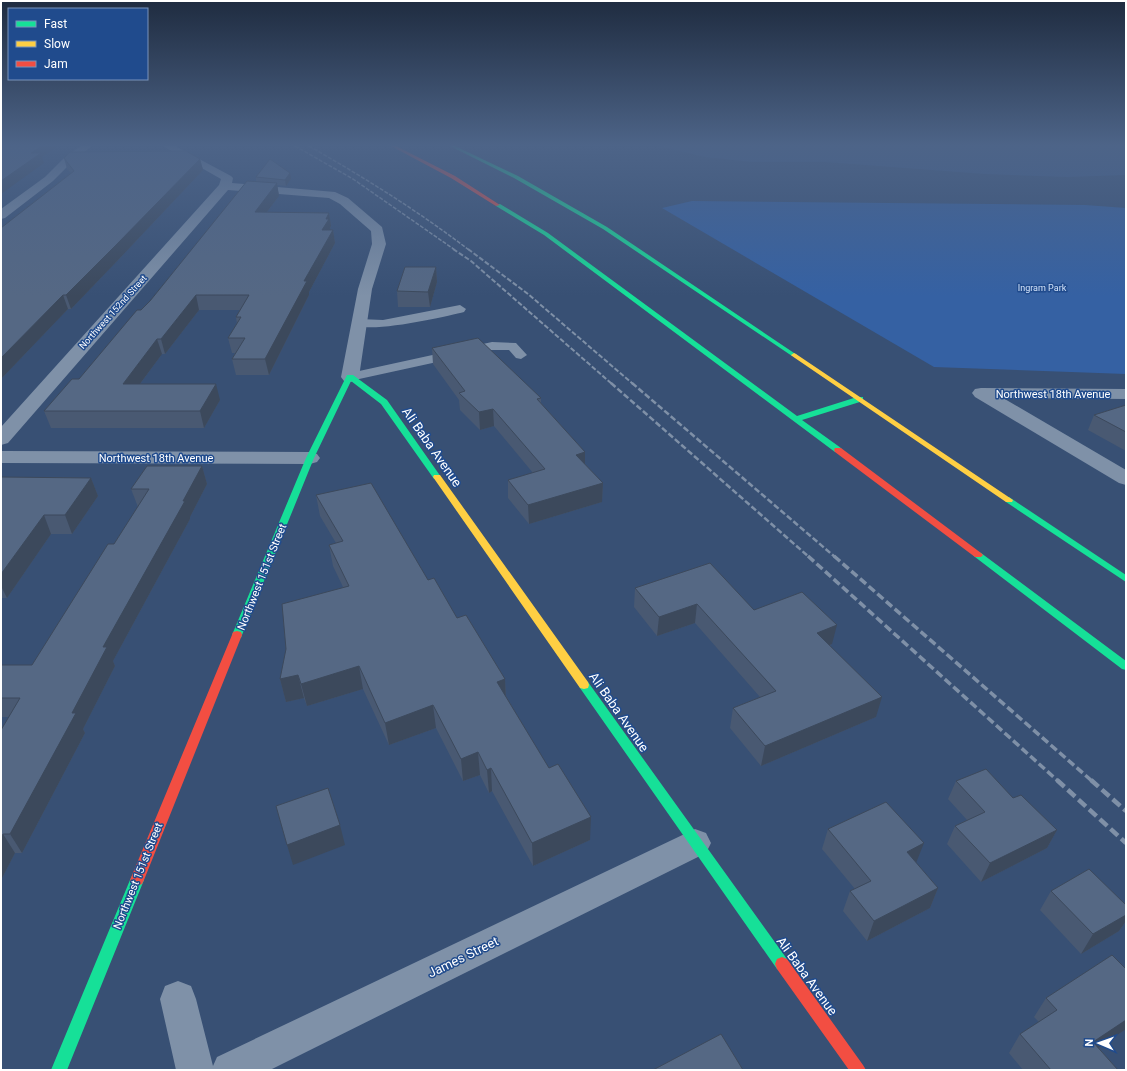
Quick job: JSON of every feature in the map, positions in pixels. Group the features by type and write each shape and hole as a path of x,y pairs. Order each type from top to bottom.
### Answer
{"main road":[{"path":"484,196 546,234 1126,666"},
{"path":"549,196 605,228 1126,579"},
{"name":"Northwest 151st Street","path":"58,1070 310,458 350,377"},
{"name":"Ali Baba Avenue","path":"350,377 384,402 695,843 858,1070"},
{"path":"797,420 860,399"}],"street":[{"path":"1,215 26,196"},
{"name":"Northwest 152nd Street","path":"1,439 216,196"},
{"name":"Northwest 151st Street","path":"333,196 344,201 377,230 379,244 365,289 350,377"},
{"name":"Northwest 18th Avenue","path":"1126,394 981,393 1126,479"},
{"name":"Northwest 18th Avenue","path":"1,457 310,458"},
{"name":"James Street","path":"230,1070 695,843"},
{"path":"178,999 195,1070"}],"lane":[{"path":"359,323 383,324 460,309"},
{"path":"350,377 492,346 512,346 521,355"}],"green space":[{"name":"Ingram Park","path":"692,201 1085,205 1126,208 1126,374 934,367 662,208"}],"building":[{"path":"42,196 164,196 1,358 1,228"},
{"path":"235,196 267,196 255,212 329,213 326,219 329,219 322,230 333,230 304,281 307,281 265,359 232,359 245,338 228,338 241,317 236,317 249,295 196,295 161,339 157,339 123,384 216,384 200,411 44,411 72,379 79,379 137,310 141,310 150,301"},
{"path":"405,267 436,267 428,292 397,291"},
{"path":"478,338 541,398 537,399 585,452 576,455 603,483 528,505 508,480 545,469 493,409 479,412 459,393 465,391 432,348"},
{"path":"1126,405 1126,432 1094,415"},
{"path":"147,466 202,466 183,501 185,501 103,647 107,647 72,713 76,713 10,834 3,834 1,838 1,730 20,698 1,698 1,665 32,665 108,544 114,544 149,489 131,489"},
{"path":"1,477 91,478 65,515 44,515 1,574"},
{"path":"371,483 428,580 434,578 457,618 466,615 505,679 497,682 549,768 558,764 591,817 532,843 491,768 487,770 478,752 461,759 433,705 385,723 359,666 301,684 298,675 280,679 286,649 282,604 349,586 329,545 343,541 316,495"},
{"path":"710,563 754,610 802,592 837,625 817,633 882,697 765,746 733,708 776,691 697,604 659,617 635,588"},
{"path":"986,769 1013,798 1021,795 1057,830 990,863 955,826 985,812 956,781"},
{"path":"328,788 340,825 287,845 276,806"},
{"path":"886,802 924,843 907,852 938,888 874,921 850,891 871,881 828,829"},
{"path":"1089,869 1126,905 1126,915 1093,934 1051,891"},
{"path":"1112,955 1126,969 1126,1020 1093,1042 1118,1070 1051,1070 1020,1034 1057,1010 1046,998"},
{"path":"721,1034 743,1070 653,1070"}],"railway":[{"path":"377,196 455,250"},
{"path":"392,196 469,250"},
{"path":"453,249 471,261 612,384"},
{"path":"468,249 528,294 633,384"},
{"path":"611,383 809,557"},
{"path":"632,383 835,557"},
{"path":"808,556 1058,781"},
{"path":"834,556 1092,781"},
{"path":"1057,780 1126,843"},
{"path":"1091,780 1126,811"}],"traffic: fast":[{"path":"549,196 605,228 794,355"},
{"path":"498,205 546,234 838,450"},
{"path":"237,635 310,458 350,377 384,402 437,477"},
{"path":"797,419 860,399"},
{"path":"1009,500 1126,579"},
{"path":"978,555 1126,666"},
{"path":"584,685 782,964"},
{"path":"59,1070 137,880"}],"traffic: slow":[{"path":"794,355 1009,500"},
{"path":"437,477 584,685"}],"traffic: jam":[{"path":"484,196 498,205"},
{"path":"838,450 978,555"},
{"path":"137,880 237,635"},
{"path":"782,964 858,1070"}]}
